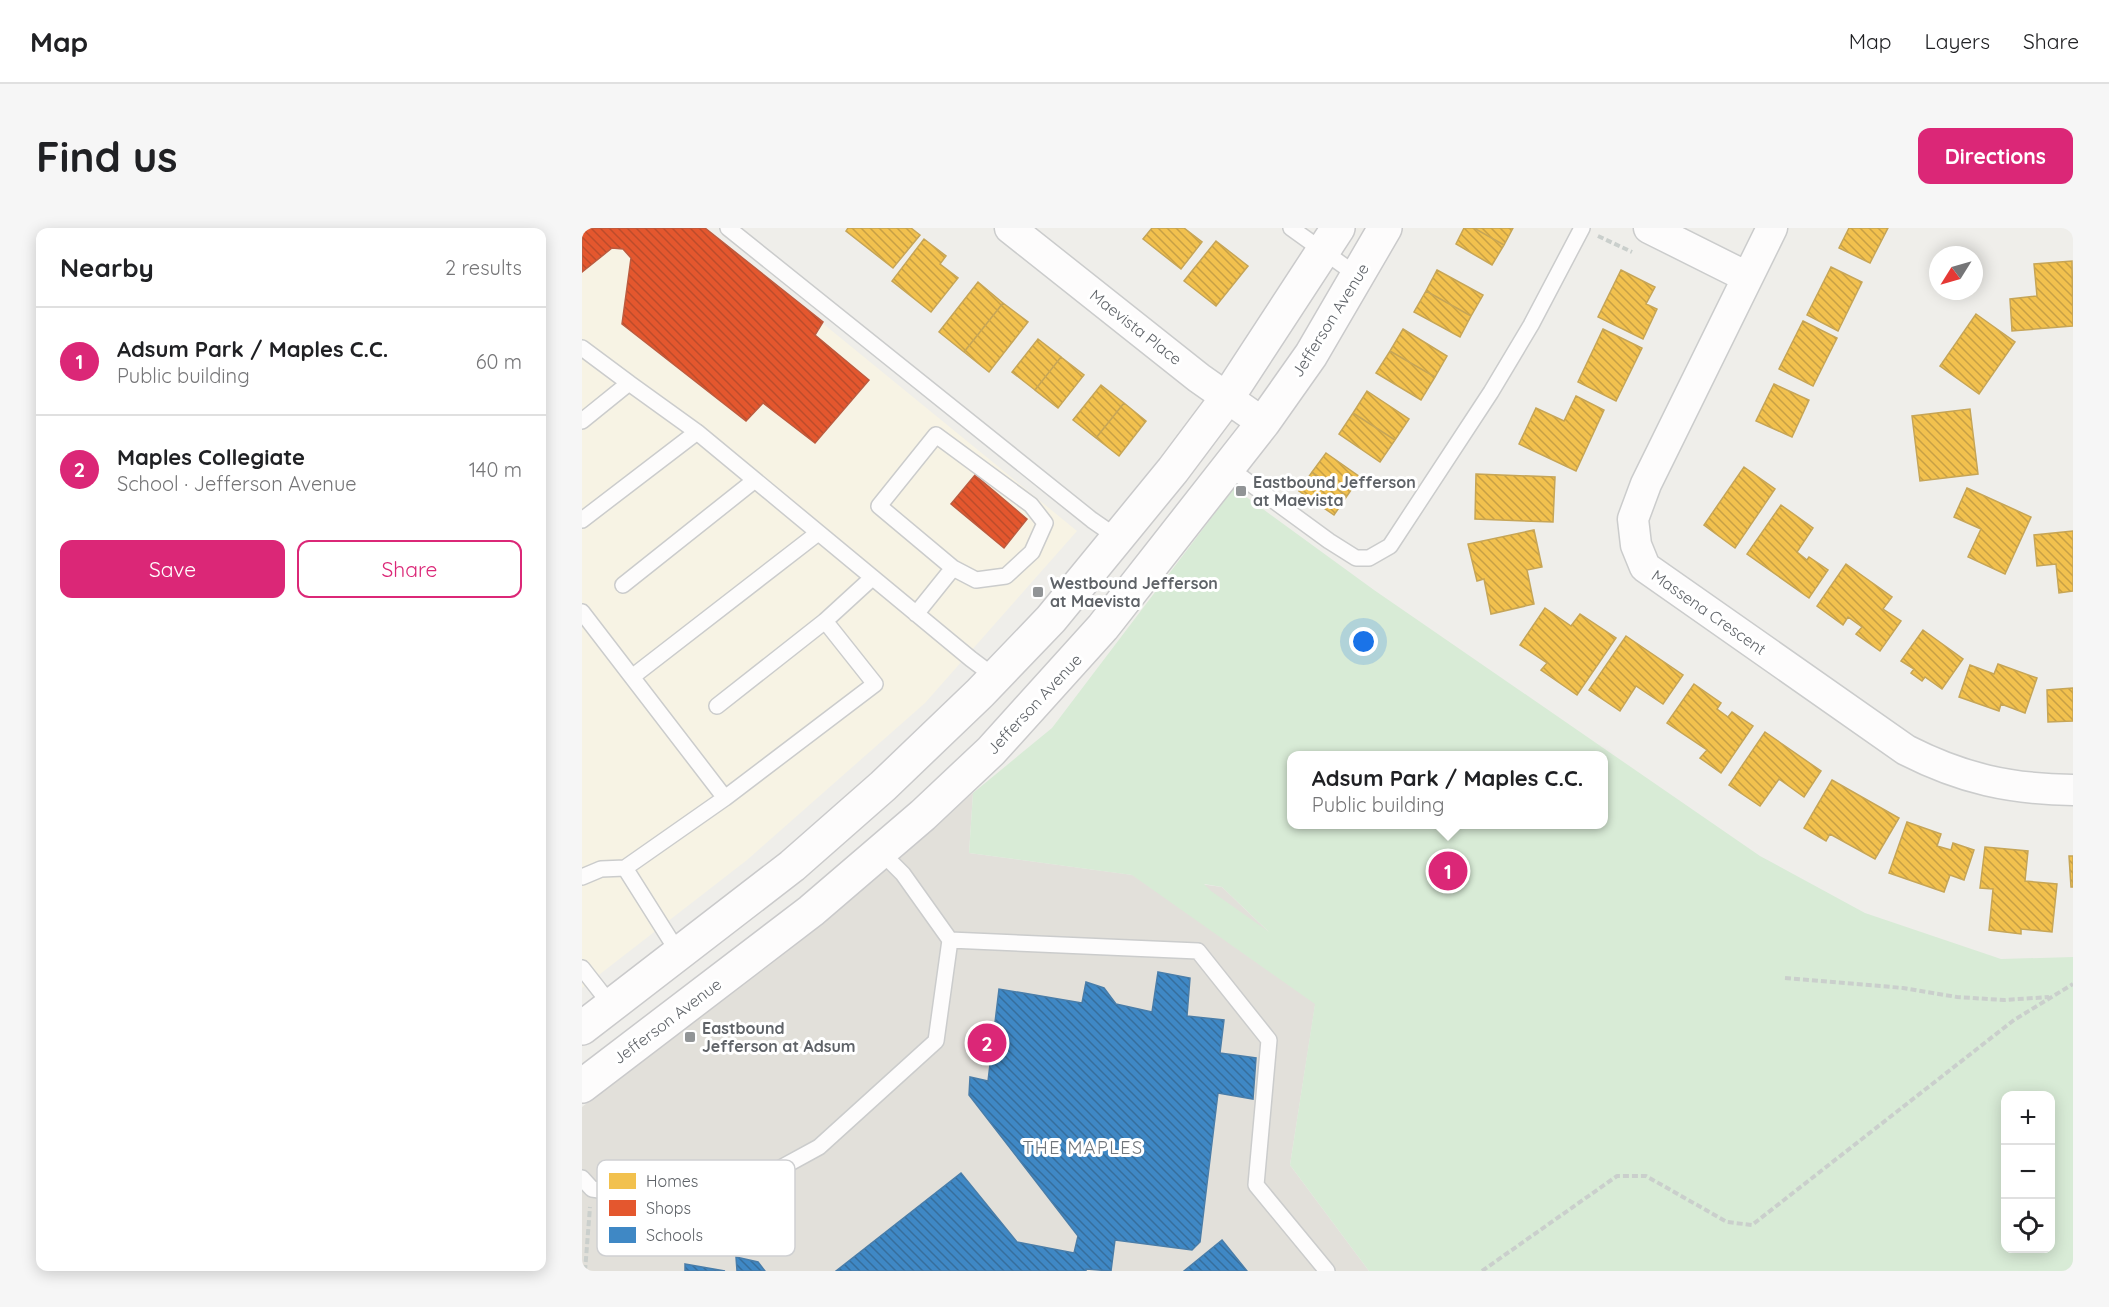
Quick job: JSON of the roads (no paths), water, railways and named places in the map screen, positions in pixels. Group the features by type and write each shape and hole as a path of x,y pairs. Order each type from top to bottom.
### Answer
{"street":[{"name":"Maevista Place","path":"1010,228 1227,398 1263,423"},
{"name":"Jefferson Avenue","path":"582,1086 811,910 880,852 991,751 1050,688 1103,627 1263,423 1311,355 1385,228"},
{"path":"1649,228 1747,277"},
{"name":"Massena Crescent","path":"1772,228 1646,484 1633,519 1636,545 1645,567 1906,750 1937,766 1985,781 2034,789 2073,790"},
{"path":"582,1028 792,866 883,786 1051,620 1173,470 1227,398 1330,240"},
{"path":"995,677 1019,687 1050,688"},
{"path":"678,952 701,996"}],"lane":[{"path":"728,228 1092,520 1118,538"},
{"path":"1291,228 1330,240 1358,276"},
{"path":"1229,468 1356,558 1369,558 1390,546 1491,392 1531,325 1582,228"},
{"path":"582,348 696,432 995,677"},
{"path":"582,421 629,383"},
{"path":"582,519 696,432"},
{"path":"936,435 1031,506 1045,523 1032,552 1006,576 976,580 953,568 879,506 936,435"},
{"path":"623,585 755,480"},
{"path":"632,676 818,533"},
{"path":"916,614 953,568"},
{"path":"717,705 825,621 872,578"},
{"path":"582,612 725,798"},
{"path":"583,874 601,869 625,868 725,798 874,684 825,621"},
{"path":"795,1160 819,1147 936,1041 950,940 903,874 880,852"},
{"path":"625,868 678,952"},
{"path":"950,940 1198,951 1269,1040 1256,1185 1327,1271"},
{"path":"582,968 611,1005"}],"place":[{"name":"Eastbound Jefferson at Maevista","path":"1241,491"},
{"name":"Westbound Jefferson at Maevista","path":"1038,592"},
{"name":"Adsum Park / Maples C.C.","path":"1448,871"},
{"name":"Eastbound Jefferson at Adsum","path":"690,1037"},
{"name":"Maples Collegiate","path":"987,1043"}],"district":[{"name":"THE MAPLES","path":"1083,1148"}]}
